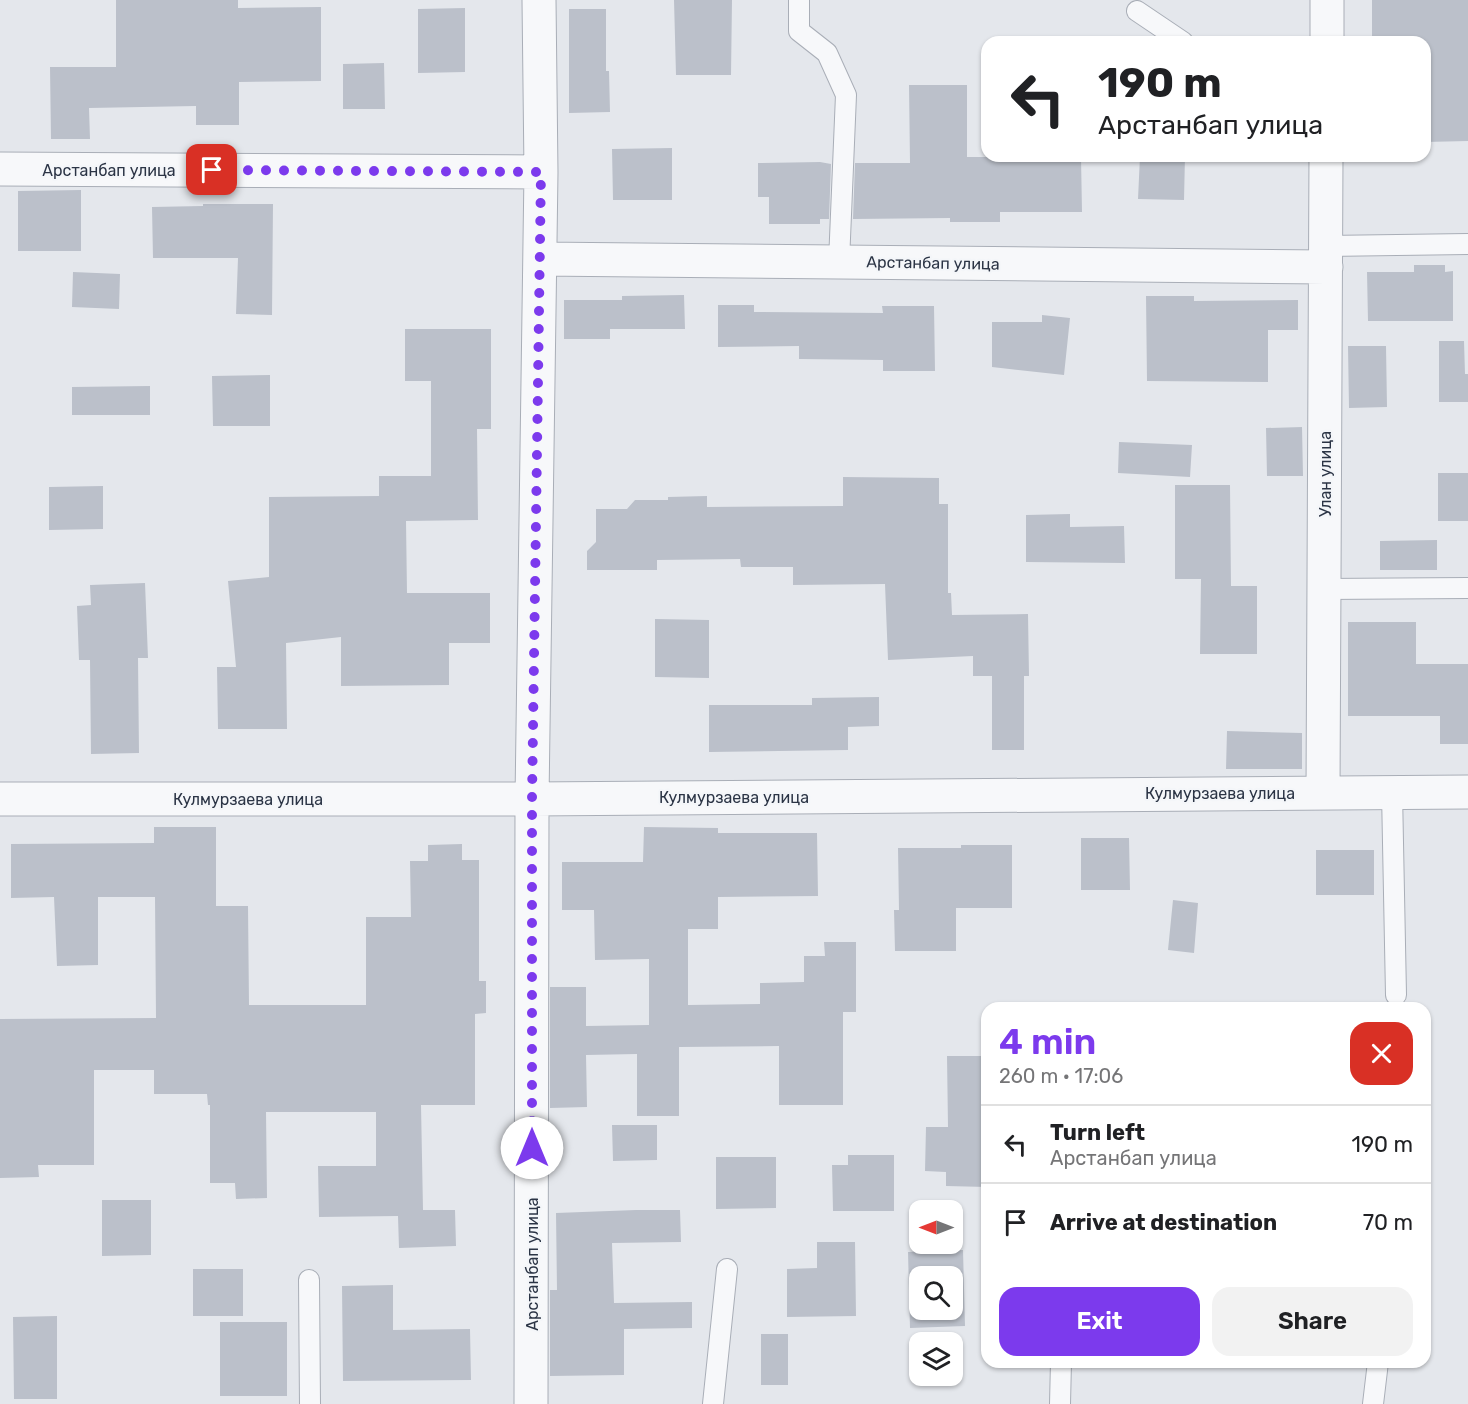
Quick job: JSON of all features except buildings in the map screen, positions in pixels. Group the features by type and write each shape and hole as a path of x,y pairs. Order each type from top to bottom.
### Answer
{"street":[{"name":"Арстанбап улица","path":"531,1404 532,799 541,259 539,0"},
{"path":"1327,0 1327,36"},
{"name":"Улан улица","path":"1323,792 1326,162"},
{"name":"Арстанбап улица","path":"0,169 541,172"},
{"name":"Арстанбап улица","path":"541,259 839,262 1326,256"},
{"name":"Кулмурзаева улица","path":"0,799 532,799 1468,792"}],"lane":[{"path":"799,0 800,31 828,53 846,95 839,262"},
{"path":"1137,12 1174,36"},
{"path":"1326,256 1468,244"},
{"path":"1324,590 1468,588"},
{"path":"1392,792 1396,995"},
{"path":"713,1404 727,1269"},
{"path":"309,1280 310,1404"},
{"path":"1060,1404 1061,1368"},
{"path":"1373,1404 1377,1368"}],"route":[{"path":"212,170 541,172 532,799 532,1148"}]}
